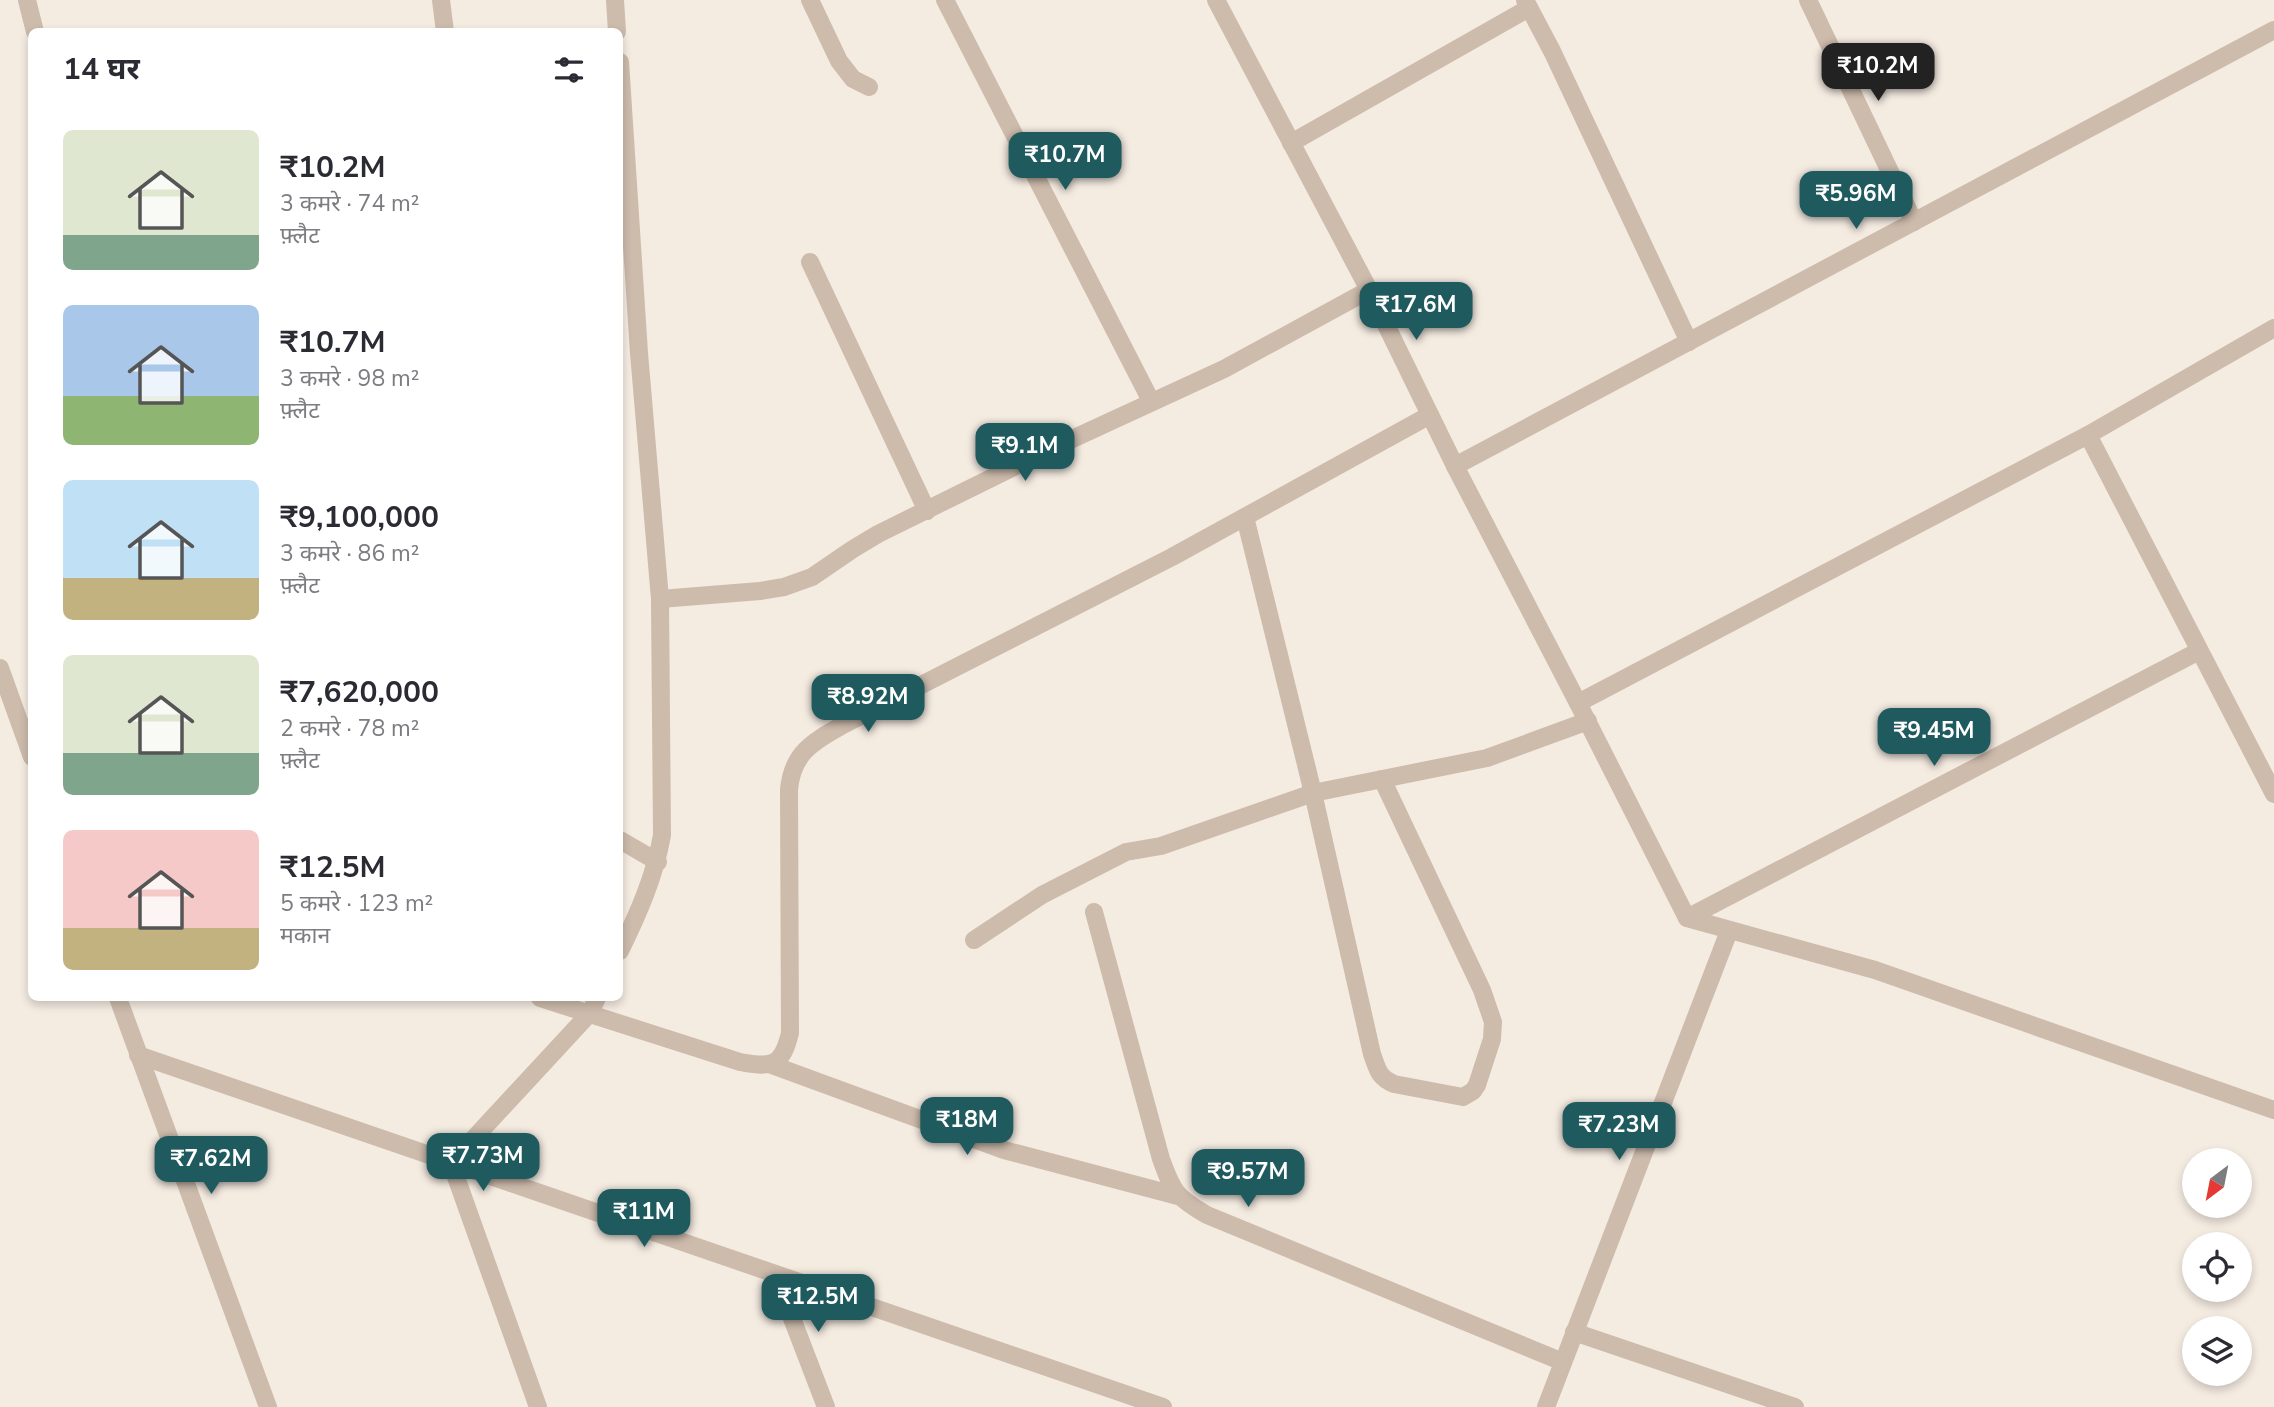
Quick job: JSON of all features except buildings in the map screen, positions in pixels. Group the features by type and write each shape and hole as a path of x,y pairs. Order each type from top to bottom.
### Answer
{"street":[{"path":"27,0 34,28"},
{"path":"441,0 444,28"},
{"path":"615,0 618,28"},
{"path":"810,0 839,61 853,79 869,87"},
{"path":"945,0 1151,401"},
{"path":"1216,0 1369,290 1455,466 1687,918 1875,970 2274,1110"},
{"path":"1808,0 1914,222"},
{"path":"1291,143 1527,4 1552,51 1689,342"},
{"path":"1455,466 2274,30"},
{"path":"623,108 639,353 660,599 662,835 658,862 623,945"},
{"path":"810,262 927,511"},
{"path":"660,599 784,587 812,577 853,548 1044,452 1224,369 1369,290"},
{"path":"1578,703 2088,435 2274,328"},
{"path":"772,1065 786,1048 790,1033 789,790 792,769 797,760 817,740 1172,556 1430,415"},
{"path":"2088,435 2274,794"},
{"path":"1245,517 1313,793 1372,1055 1380,1074 1394,1084 1462,1097 1473,1091 1477,1084 1492,1039 1493,1022 1482,990 1382,779"},
{"path":"1687,918 2199,651"},
{"path":"0,668 28,746"},
{"path":"974,940 1042,895 1126,852 1161,846 1313,793 1487,758 1588,721"},
{"path":"623,842 658,862"},
{"path":"1094,912 1161,1159 1178,1196"},
{"path":"1546,1407 1729,931"},
{"path":"119,1001 268,1407"},
{"path":"563,1001 593,1005 740,1062 772,1065 1003,1150 1178,1196 1207,1215 1563,1362"},
{"path":"451,1163 593,1005"},
{"path":"138,1055 1163,1407"},
{"path":"451,1163 538,1407"},
{"path":"775,1274 826,1407"},
{"path":"1574,1332 1796,1407"}]}
